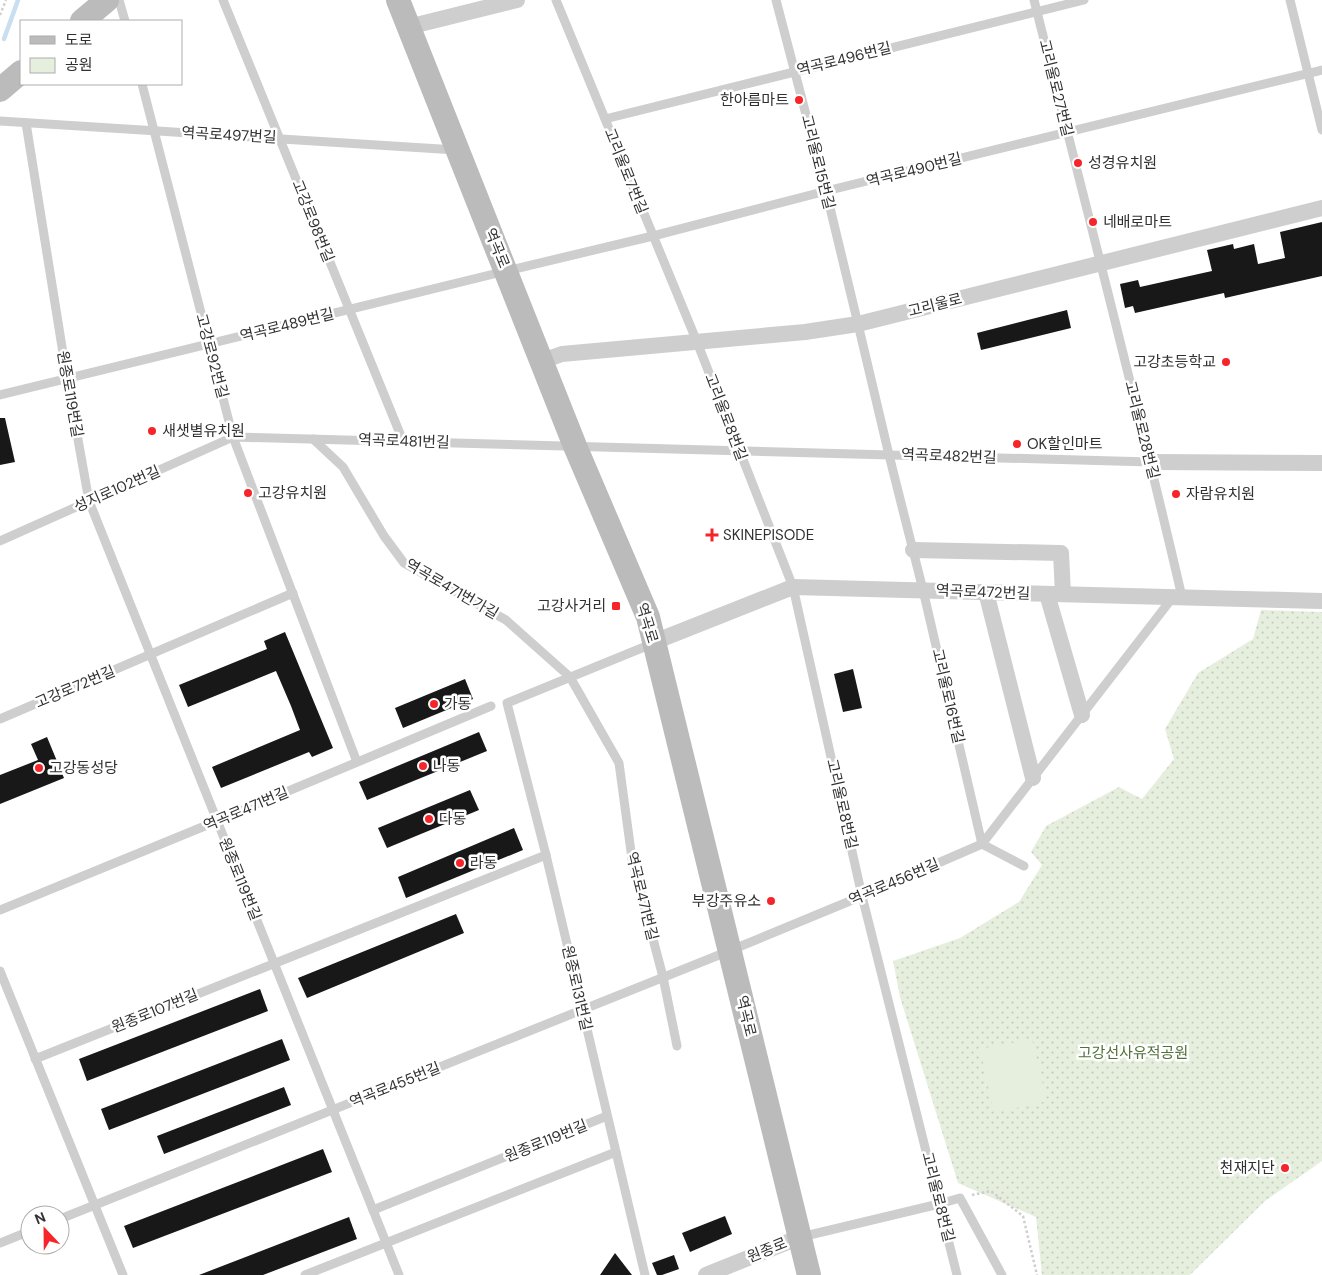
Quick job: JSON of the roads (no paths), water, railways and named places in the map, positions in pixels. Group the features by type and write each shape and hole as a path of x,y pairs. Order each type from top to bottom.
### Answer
{"street":[{"path":"83,20 107,0"},
{"name":"역곡로","path":"398,0 575,446 648,617 810,1275"},
{"path":"408,27 516,0"},
{"path":"0,90 20,73"},
{"name":"고리울로","path":"542,361 562,354 805,332 858,324 1322,208"},
{"name":"역곡로482번길","path":"1151,462 1322,463"},
{"path":"913,550 1061,553 1055,594 1082,715"},
{"name":"역곡로472번길","path":"654,642 793,586 1322,601"},
{"path":"986,592 1033,778"},
{"name":"원종로","path":"706,1275 800,1237"}],"lane":[{"path":"119,0 125,20"},
{"name":"고강로98번길","path":"223,0 403,441"},
{"name":"고리울로7번길","path":"556,0 697,342"},
{"name":"고리울로15번길","path":"776,0 826,191 858,324"},
{"name":"고리울로27번길","path":"1034,0 1100,264"},
{"name":"역곡로496번길","path":"605,119 1084,0"},
{"path":"1290,0 1322,130"},
{"name":"역곡로490번길","path":"506,271 1322,70"},
{"name":"고강로92번길","path":"142,85 233,436 357,762"},
{"name":"역곡로497번길","path":"0,121 457,150"},
{"name":"원종로119번길","path":"26,123 67,378 90,501 399,1275"},
{"name":"고리울로28번길","path":"1100,264 1151,462 1178,597"},
{"name":"역곡로489번길","path":"0,395 506,271"},
{"name":"고리울로16번길","path":"858,324 923,590 982,844"},
{"name":"고리울로8번길","path":"697,342 793,586 862,896 957,1275"},
{"name":"역곡로481번길","path":"233,436 575,446"},
{"name":"성지로102번길","path":"0,541 233,436"},
{"name":"역곡로471번가길","path":"313,439 343,467 384,536 404,563 506,620 570,677"},
{"name":"역곡로482번길","path":"575,446 1151,462"},
{"path":"151,654 293,593"},
{"name":"역곡로456번길","path":"729,951 982,844 1082,715 1178,597"},
{"path":"570,677 654,642"},
{"name":"고강로72번길","path":"0,719 151,654"},
{"name":"원종로131번길","path":"570,677 507,702 546,855 645,1275"},
{"name":"역곡로471번길","path":"570,677 620,763 632,859 663,977"},
{"name":"역곡로471번길","path":"0,910 491,706"},
{"path":"982,844 1024,866"},
{"path":"274,964 546,855"},
{"name":"역곡로455번길","path":"70,1215 729,951"},
{"name":"원종로107번길","path":"36,1059 274,964"},
{"path":"0,971 123,1275"},
{"path":"663,977 677,1046"},
{"name":"원종로119번길","path":"373,1210 607,1116"},
{"path":"305,1275 616,1152"},
{"path":"800,1237 960,1198 1002,1275"},
{"path":"0,1243 20,1235"}],"waterway":[{"path":"4,39 18,0"}],"place":[{"name":"한아름마트","path":"799,100"},
{"name":"성경유치원","path":"1078,163"},
{"name":"네배로마트","path":"1093,222"},
{"name":"고강초등학교","path":"1226,362"},
{"name":"새샛별유치원","path":"152,431"},
{"name":"OK할인마트","path":"1017,444"},
{"name":"고강유치원","path":"248,493"},
{"name":"자람유치원","path":"1176,494"},
{"name":"SKINEPISODE","path":"712,535"},
{"name":"고강사거리","path":"616,606"},
{"name":"가동","path":"434,704"},
{"name":"나동","path":"423,766"},
{"name":"고강동성당","path":"39,768"},
{"name":"다동","path":"429,819"},
{"name":"라동","path":"460,863"},
{"name":"부강주유소","path":"771,901"},
{"name":"천재지단","path":"1285,1168"}],"park label":[{"name":"고강선사유적공원","path":"1133,1053"}]}
